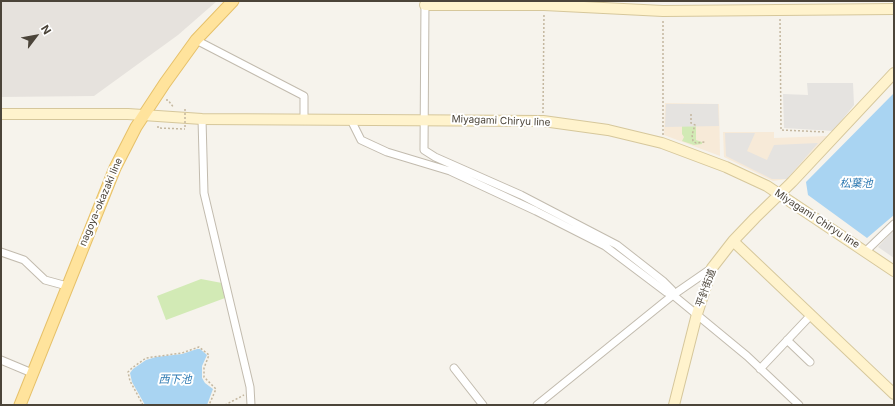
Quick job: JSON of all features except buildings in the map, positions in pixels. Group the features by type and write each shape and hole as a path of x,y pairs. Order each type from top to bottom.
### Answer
{"main road":[{"name":"nagoya-okazaki line","path":"20,405 115,168 144,115 196,40 233,1"}],"street":[{"path":"673,295 672,290 663,281 617,245 521,195 434,157 424,150 425,3 544,5 663,10 894,9"},
{"path":"196,40 304,96 304,120"},
{"name":"平針街道","path":"674,405 697,314 712,268 733,241 840,133 894,73"},
{"name":"Miyagami Chiryu line","path":"1,114 144,115 202,119 424,119 543,121 608,130 662,143 726,167 780,194 894,271"},
{"path":"202,119 204,194 250,387 251,405"},
{"path":"351,120 361,140 387,152 450,171 536,211 605,246 697,314 799,405"},
{"path":"866,251 894,224"},
{"path":"733,241 894,394"},
{"path":"1,252 24,260 44,280 67,286"},
{"path":"537,405 673,295 712,268"},
{"path":"760,369 811,315"},
{"path":"787,340 810,362"},
{"path":"1,360 32,373"},
{"path":"454,368 483,405"}],"path":[{"path":"543,121 544,5"},
{"path":"780,9 781,130 840,133"},
{"path":"662,143 663,10"},
{"path":"158,126 158,128 186,129 185,109 173,108 168,100 166,100"},
{"path":"691,114 692,123 695,125 692,139 694,142 704,142"},
{"path":"143,405 130,381 128,372 146,358 182,353 199,347 209,355 204,368 204,377 216,389 210,405"},
{"path":"225,405 244,395 251,395"}],"shaded area":[{"path":"1,1 217,1 178,35 94,96 1,97"},
{"path":"807,83 853,83 854,105 833,131 784,128 783,94 808,95"},
{"path":"665,103 719,104 720,156 664,135"},
{"path":"666,104 718,104 719,126 665,127"},
{"path":"723,132 774,132 774,138 827,136 787,179 773,181 724,157"},
{"path":"725,133 755,133 747,151 767,160 774,145 818,143 787,179 772,179 726,156"},
{"path":"894,230 894,258 878,247"}],"green space":[{"path":"682,125 696,125 696,140 702,142 702,144 694,145 682,141 684,137 682,134"},
{"path":"201,279 222,283 225,298 166,320 157,296"}],"water":[{"name":"松葉池","path":"894,93 894,215 867,238 808,195 806,182"},
{"name":"西下池","path":"200,349 207,355 202,366 202,378 205,383 213,389 207,405 145,405 132,382 130,373 133,369 146,360 156,357 182,354"}]}
